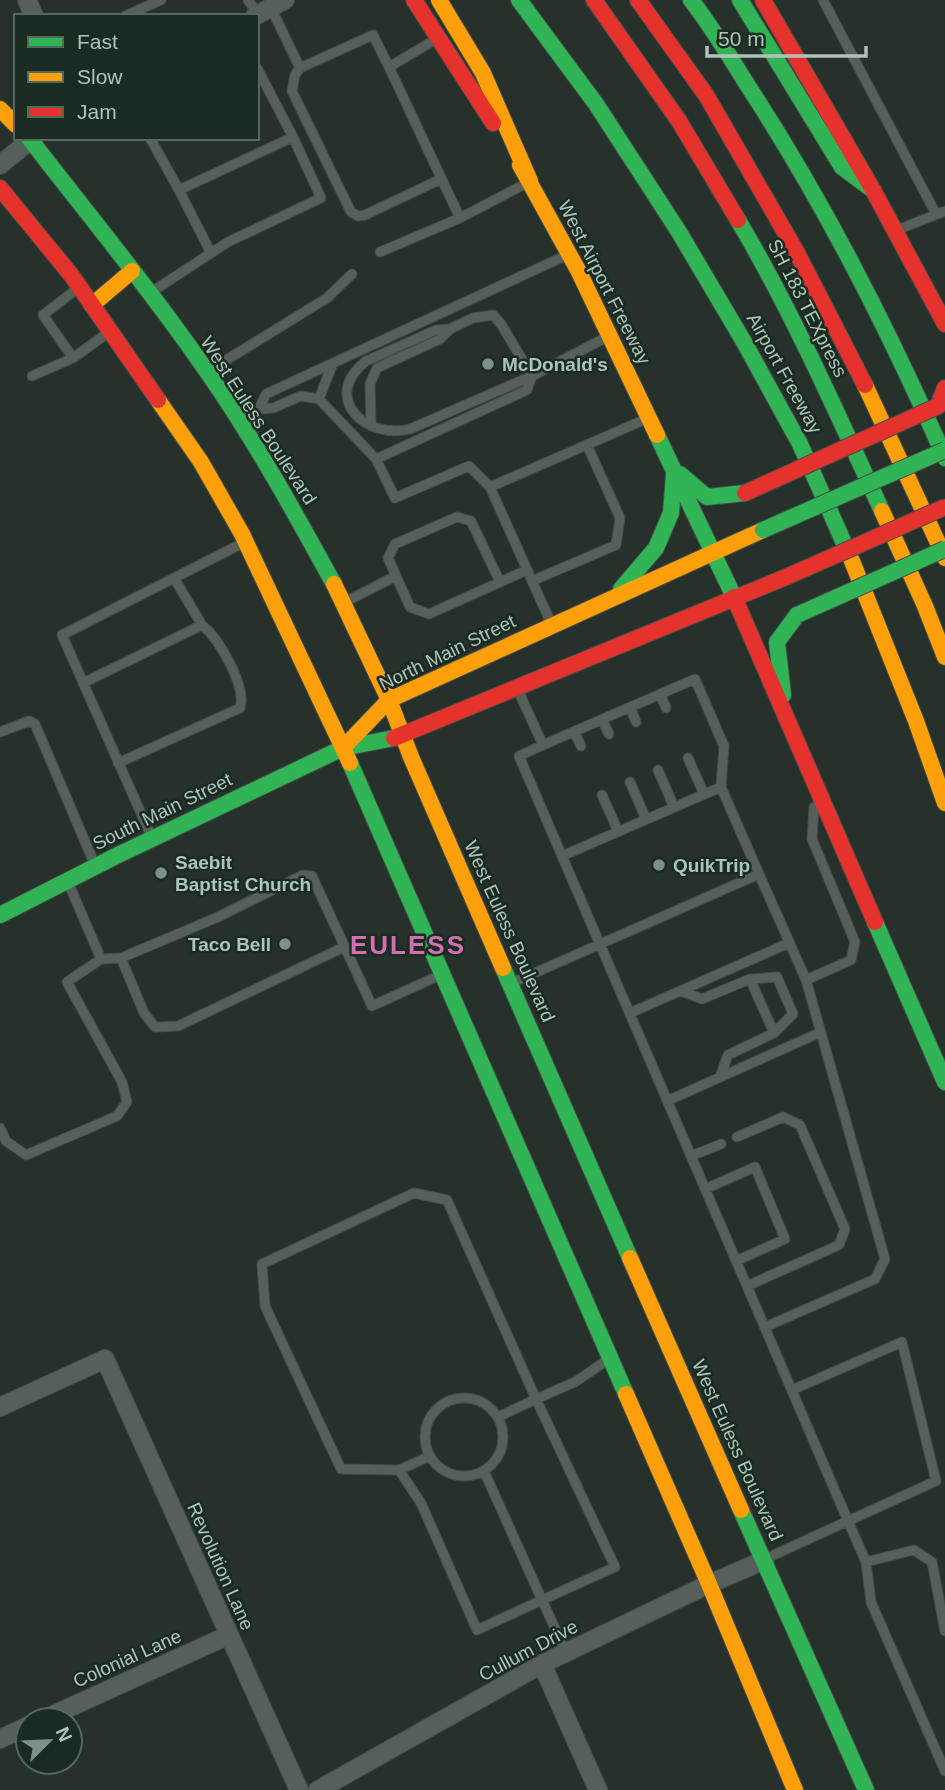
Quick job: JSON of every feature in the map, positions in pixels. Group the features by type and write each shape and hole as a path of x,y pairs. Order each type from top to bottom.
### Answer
{"main road":[{"name":"West Airport Freeway","path":"414,0 530,181 609,335 734,597 945,1082"},
{"path":"439,0 483,73 530,181"},
{"name":"Airport Freeway","path":"519,0 596,104 672,221 744,342 800,444 863,587 945,803"},
{"name":"SH 183 TEXpress","path":"594,0 679,121 764,265 836,411 925,606 945,657"},
{"name":"SH 183 TEXpress","path":"638,0 706,95 796,251 869,394 945,558"},
{"path":"649,0 706,95"},
{"path":"691,0 779,131 851,262 915,388 945,458"},
{"path":"740,0 842,167 873,190"},
{"path":"763,0 939,299 945,324"},
{"path":"0,108 14,123"},
{"name":"West Euless Boulevard","path":"32,140 132,271 238,420 295,513 344,603 661,1330 866,1790"},
{"path":"0,188 80,287 201,461 246,541 343,748 709,1584 796,1790"},
{"path":"92,305 132,271"},
{"path":"674,469 707,497 745,494 938,406 945,388"},
{"name":"North Main Street","path":"343,748 388,700 713,551 945,450"},
{"path":"614,597 656,548 671,513 674,469"},
{"path":"343,748 402,736 734,597 786,578 945,507"},
{"path":"784,712 777,642 797,615 945,549"},
{"name":"South Main Street","path":"0,915 343,748"}],"street":[{"path":"0,165 30,140"},
{"name":"Revolution Lane","path":"0,1407 105,1359 299,1790"},
{"name":"Cullum Drive","path":"324,1789 542,1664 765,1560"},
{"name":"Colonial Lane","path":"73,1706 229,1635"},
{"path":"542,1664 598,1790"}],"lane":[{"path":"130,14 162,0"},
{"path":"823,0 940,212 896,230"},
{"path":"263,8 300,68"},
{"path":"442,179 365,215 358,216 351,212 292,91 292,82 300,68 373,34 442,179 460,218"},
{"path":"389,67 440,37"},
{"path":"148,293 228,242 321,198 259,72"},
{"path":"179,190 293,137"},
{"path":"151,140 211,253"},
{"path":"380,252 460,218 530,181"},
{"path":"259,409 266,394 569,254"},
{"path":"206,373 327,298 352,274"},
{"path":"73,358 43,315 80,287"},
{"path":"446,311 450,329"},
{"path":"371,424 370,384 377,368 440,339 450,329 473,318 493,315 532,376"},
{"path":"450,329 436,330 366,361 356,369 349,381 348,408 355,415 384,431 410,429 532,376 609,335"},
{"path":"32,376 73,358 110,331"},
{"path":"319,399 333,363"},
{"path":"376,459 527,390 532,376"},
{"path":"238,420 259,409 273,408 301,396 319,399 376,459 395,498 469,466 490,487 552,625"},
{"path":"490,487 649,418"},
{"path":"532,581 617,545 620,518 587,445"},
{"path":"500,582 471,521 457,517 395,544 388,558 410,607 429,614 527,570"},
{"path":"152,839 62,635 246,541"},
{"path":"344,603 396,576"},
{"path":"118,763 240,708 243,698 230,664 202,625 174,578"},
{"path":"83,682 202,625"},
{"path":"765,1327 875,1279 885,1259 806,980 721,787 724,746 695,679 519,756 866,1562 871,1602 945,1771"},
{"path":"517,687 543,745"},
{"path":"660,694 666,708"},
{"path":"630,707 636,722"},
{"path":"602,720 609,734"},
{"path":"0,732 29,721 35,724 96,866"},
{"path":"574,732 581,746"},
{"path":"688,758 704,794"},
{"path":"658,769 674,807"},
{"path":"630,782 646,819"},
{"path":"562,856 721,787"},
{"path":"806,980 851,960 855,942 812,839 815,787"},
{"path":"602,795 618,831"},
{"path":"510,983 759,874"},
{"path":"0,1128 6,1141 26,1155 117,1116 127,1102 122,1082 67,982 101,959 121,958 218,917 303,875 312,876 372,1006 442,975"},
{"path":"67,881 101,959"},
{"path":"630,1013 789,943"},
{"path":"121,958 144,1013 156,1027 178,1026 344,947"},
{"path":"681,991 702,999 750,979 778,977 793,1014 774,1034 728,1055 720,1077"},
{"path":"750,979 774,1034"},
{"path":"667,1101 821,1032"},
{"path":"737,1137 783,1117 800,1125 845,1228 839,1245 747,1286"},
{"path":"691,1156 721,1143"},
{"path":"705,1189 755,1167 785,1239 736,1261"},
{"path":"399,1470 421,1503 477,1630 615,1567 447,1200 414,1193 262,1264 265,1306 341,1469 399,1470 430,1456"},
{"path":"765,1560 936,1482 902,1342 792,1390"},
{"path":"498,1417 575,1382 610,1358"},
{"path":"464,1397 477,1399 489,1406 498,1417 503,1428 500,1453 494,1463 484,1471 460,1476 437,1466 430,1456 425,1443 425,1429 439,1406 464,1397"},
{"path":"484,1471 566,1652"},
{"path":"866,1562 914,1550 932,1562 945,1631"}],"traffic: fast":[{"path":"519,0 596,104 679,232 800,444 852,561"},
{"path":"691,0 778,133 830,223 879,316 945,458"},
{"path":"740,0 842,167 873,190"},
{"path":"31,140 151,295 221,392 265,462 334,584"},
{"path":"738,220 796,327 882,511"},
{"path":"657,435 734,597"},
{"path":"763,530 945,450"},
{"path":"621,589 656,548 671,513 674,474"},
{"path":"680,474 707,497 745,493"},
{"path":"797,615 945,549"},
{"path":"783,695 777,642 797,615"},
{"path":"0,915 118,855 343,748 394,738"},
{"path":"350,763 626,1394"},
{"path":"875,922 945,1082"},
{"path":"503,968 630,1258"},
{"path":"741,1510 866,1790"}],"traffic: slow":[{"path":"439,0 483,73 530,181"},
{"path":"0,109 14,123"},
{"path":"520,165 579,272 657,435"},
{"path":"92,305 132,271"},
{"path":"865,385 945,558"},
{"path":"158,400 201,462 242,534 350,763"},
{"path":"882,511 945,657"},
{"path":"343,748 389,700 763,530"},
{"path":"852,561 916,721 945,803"},
{"path":"334,584 389,700 503,968"},
{"path":"630,1258 741,1510"},
{"path":"626,1394 795,1790"}],"traffic: jam":[{"path":"414,0 493,123"},
{"path":"594,0 679,121 738,220"},
{"path":"638,0 706,95 796,251 865,385"},
{"path":"763,0 873,190 945,324"},
{"path":"0,188 72,276 158,400"},
{"path":"938,406 945,388"},
{"path":"745,493 938,406"},
{"path":"786,577 945,507"},
{"path":"394,738 786,577"},
{"path":"734,597 875,922"}],"place":[{"name":"McDonald's","path":"488,364"},
{"name":"QuikTrip","path":"659,865"},
{"name":"Saebit Baptist Church","path":"161,873"},
{"name":"Taco Bell","path":"285,944"}],"district":[{"name":"EULESS","path":"408,945"}]}
